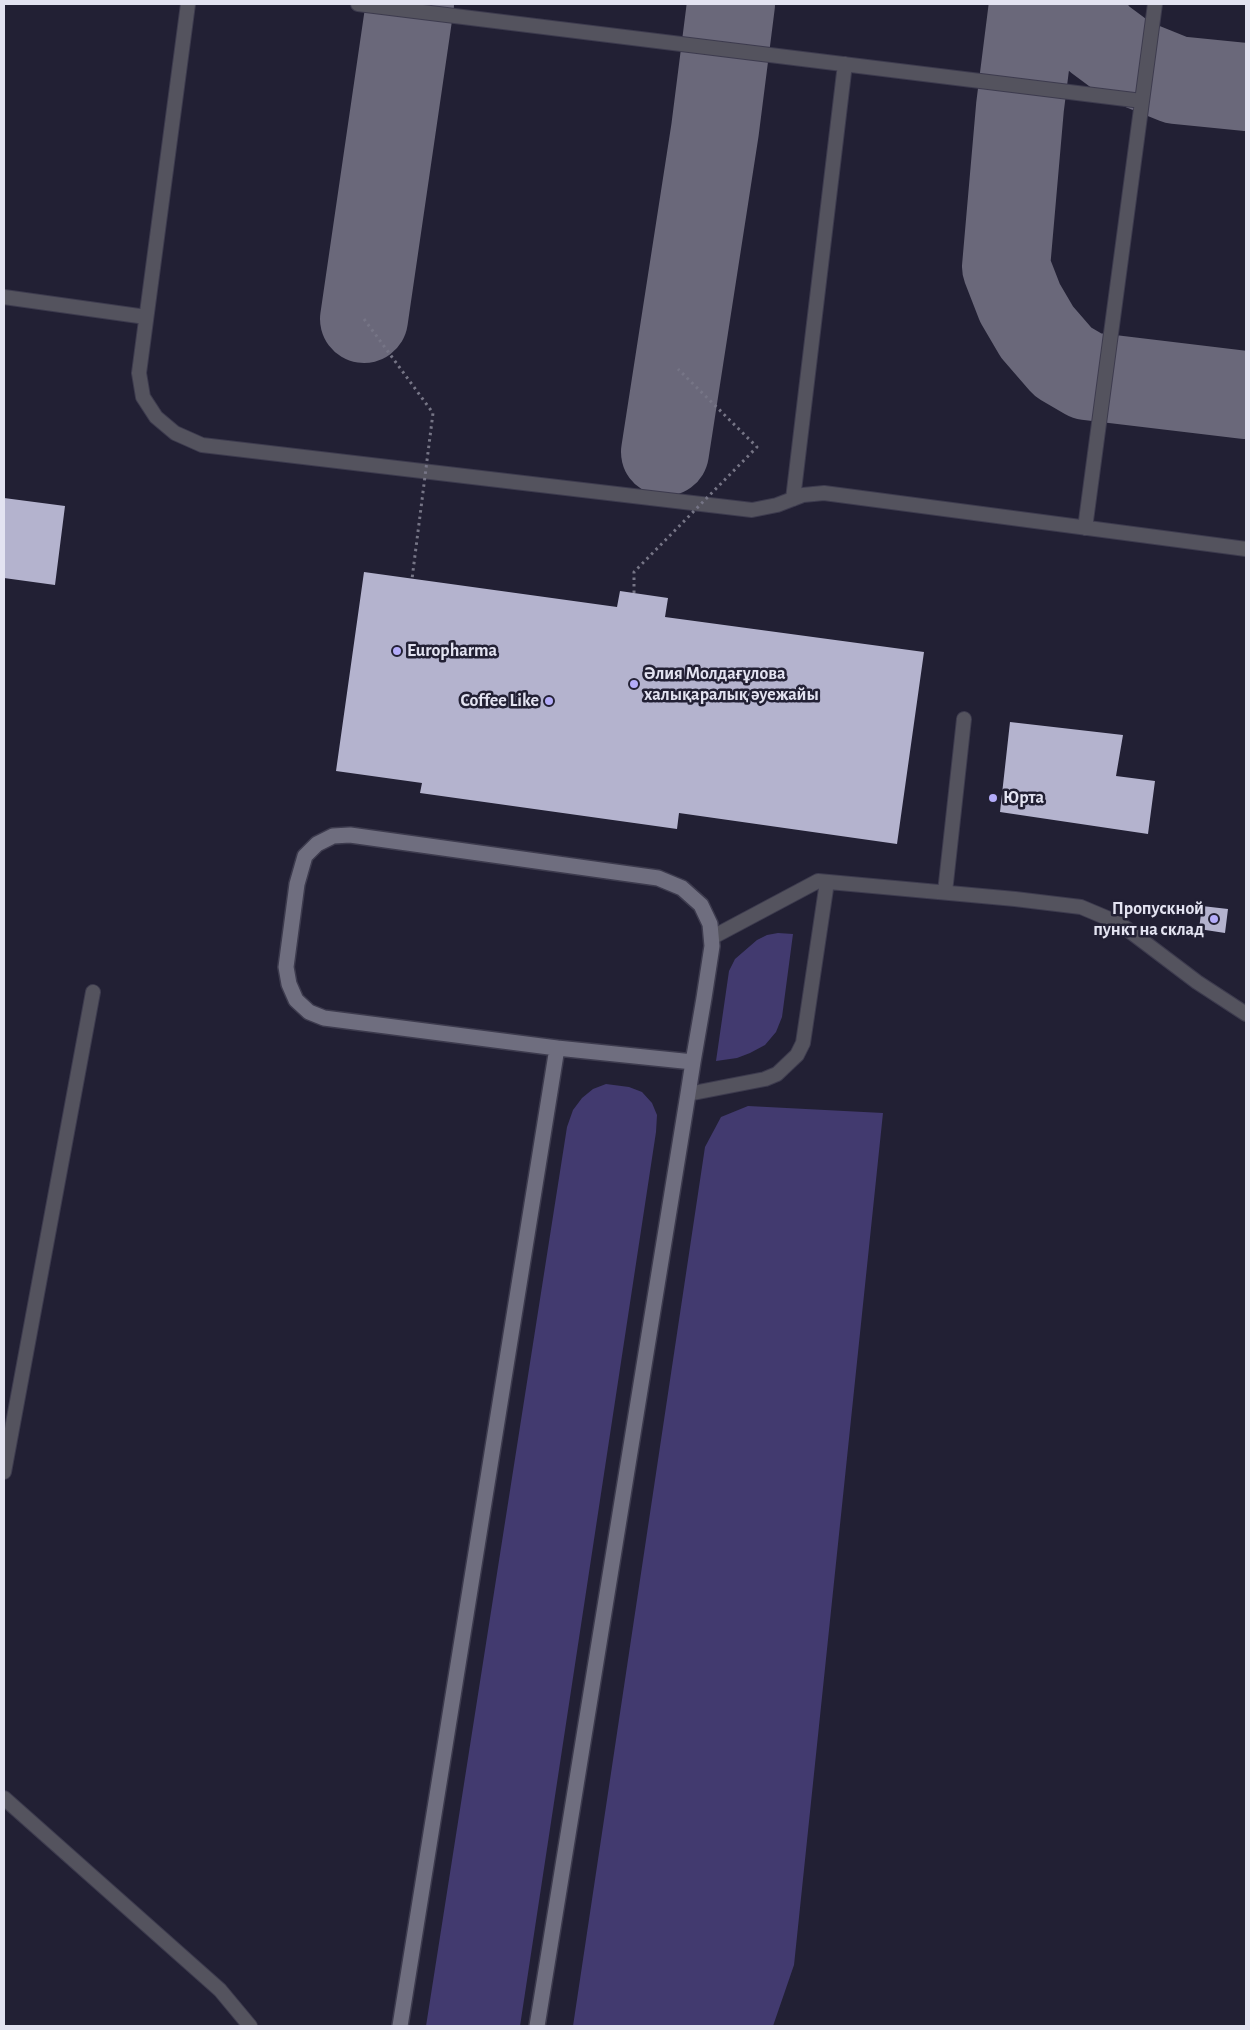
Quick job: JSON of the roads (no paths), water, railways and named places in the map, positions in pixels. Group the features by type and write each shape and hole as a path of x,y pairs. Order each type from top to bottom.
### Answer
{"main road":[{"path":"537,2026 712,946 710,924 701,905 682,888 658,878 350,835 333,836 317,844 305,856 297,884 286,968 289,984 296,1000 309,1012 324,1018 557,1048 693,1062"},
{"path":"400,2026 557,1048"}],"lane":[{"path":"188,4 139,373 143,397 156,417 175,434 202,444 752,510 777,505 803,495 824,494 1246,549"},
{"path":"358,4 1142,100"},
{"path":"1085,528 1155,4"},
{"path":"793,499 845,64"},
{"path":"4,297 146,317"},
{"path":"945,892 964,719"},
{"path":"711,938 818,881 945,892 1081,907 1119,923 1197,982 1246,1014"},
{"path":"688,1094 765,1079 777,1074 797,1055 803,1043 827,882"},
{"path":"4,1472 93,992"},
{"path":"4,1798 220,1990 250,2026"}],"place":[{"name":"Europharma","path":"397,651"},
{"name":"Әлия Молдағұлова халықаралық әуежайы","path":"634,684"},
{"name":"Coffee Like","path":"549,701"},
{"name":"Юрта","path":"993,798"},
{"name":"Пропускной пункт на склад","path":"1214,919"}]}
